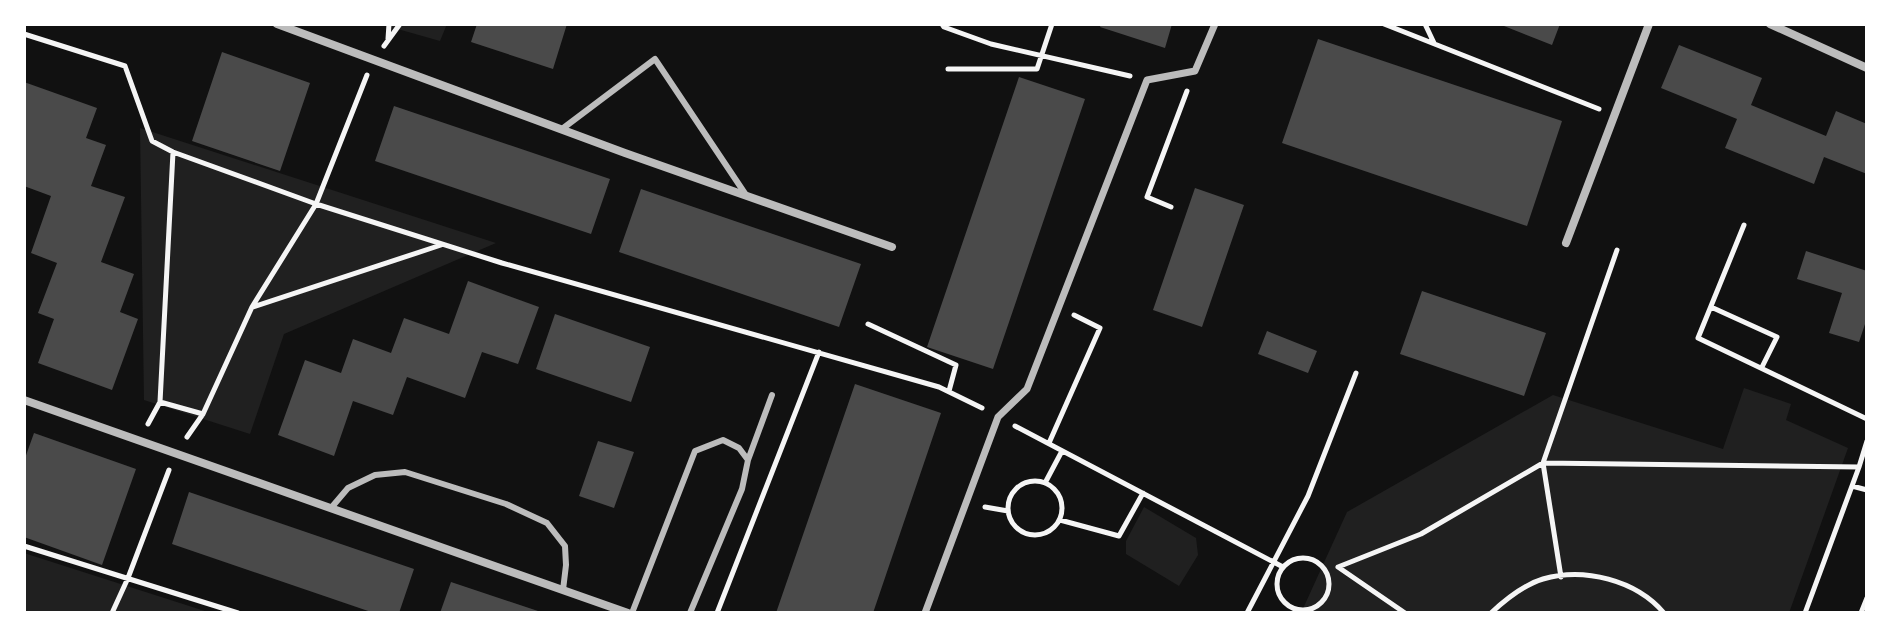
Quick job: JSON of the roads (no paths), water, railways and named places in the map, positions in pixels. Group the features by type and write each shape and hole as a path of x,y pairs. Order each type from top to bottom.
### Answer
{"street":[{"path":"277,24 892,247"},
{"path":"925,613 998,417 1027,389 1147,80 1195,71 1215,24"},
{"path":"1566,243 1649,24"},
{"path":"1770,24 1867,68"},
{"path":"24,400 630,613"}],"lane":[{"path":"562,129 655,59 746,195"},
{"path":"690,613 742,489 748,460 772,395"},
{"path":"630,613 695,451 723,440 739,448 748,460"},
{"path":"331,508 348,488 375,475 405,472 506,504 547,523 565,546 563,590"}]}
